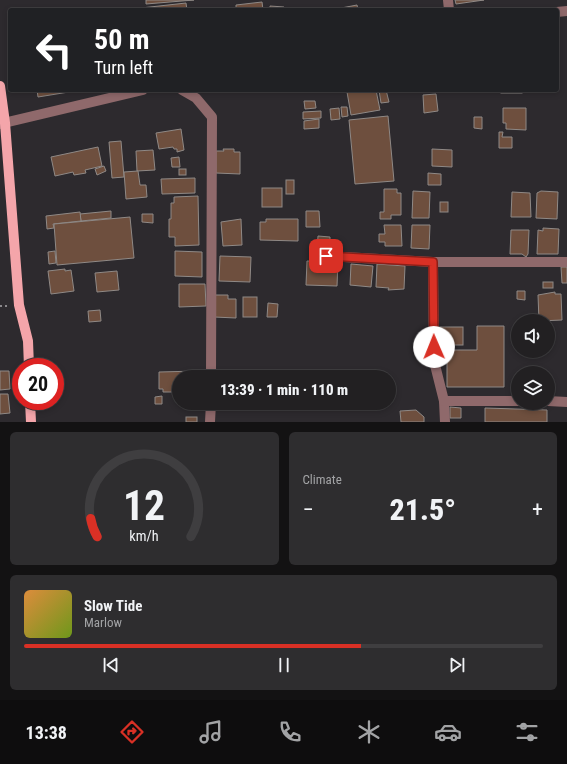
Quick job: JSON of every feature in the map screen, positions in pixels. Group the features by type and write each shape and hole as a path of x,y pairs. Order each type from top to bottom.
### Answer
{"main road":[{"path":"0,86 19,306 28,342 29,358"},
{"path":"30,410 31,422"}],"street":[{"path":"2,123 134,92"},
{"path":"186,92 196,98 212,117 211,370"},
{"path":"326,256 433,262 567,262"},
{"path":"433,262 434,361 444,401 445,422"},
{"path":"444,401 511,401"},
{"path":"555,402 567,402"},
{"path":"210,422 211,410"}],"building":[{"path":"146,0 194,0 146,4"},
{"path":"455,0 484,0 456,4"},
{"path":"262,2 263,8 236,8 236,5"},
{"path":"186,3 187,8 141,8"},
{"path":"357,5 358,8 341,8"},
{"path":"270,6 284,7 284,8 270,8"},
{"path":"37,92 69,92 38,97"},
{"path":"347,92 376,92 380,110 351,115"},
{"path":"379,92 386,92 389,102 381,103"},
{"path":"501,92 522,92 522,93"},
{"path":"436,94 438,111 424,113 423,95"},
{"path":"304,101 315,101 316,108 305,109"},
{"path":"341,107 347,107 348,116 342,117"},
{"path":"339,108 340,119 331,120 330,109"},
{"path":"503,108 526,108 526,130 506,129 506,123 503,123"},
{"path":"321,111 321,118 303,119 303,112"},
{"path":"388,116 394,181 355,184 349,120"},
{"path":"474,117 482,117 482,129 474,128"},
{"path":"319,119 319,128 304,129 304,121"},
{"path":"181,129 184,150 177,152 177,149 174,149 173,147 159,149 156,133"},
{"path":"499,132 503,132 502,137 512,137 512,148 499,148"},
{"path":"121,141 124,177 112,178 109,142"},
{"path":"98,147 102,166 85,170 86,173 74,175 73,172 55,176 51,157"},
{"path":"223,149 234,149 234,152 240,152 240,174 216,173 216,151 224,151"},
{"path":"432,149 452,150 452,167 432,166"},
{"path":"153,150 155,170 137,171 136,151"},
{"path":"179,157 180,167 172,167 171,158"},
{"path":"104,166 106,171 97,175 95,169"},
{"path":"179,169 186,169 186,175 179,175"},
{"path":"138,171 140,185 146,185 147,197 126,199 124,172"},
{"path":"428,173 441,174 441,185 428,185"},
{"path":"195,178 195,193 162,194 161,179"},
{"path":"286,180 294,180 294,194 286,194"},
{"path":"262,188 282,188 282,207 262,207"},
{"path":"384,189 397,189 397,193 401,193 401,215 391,215 391,219 380,219 380,212 384,212"},
{"path":"413,191 430,192 429,218 412,218"},
{"path":"541,191 558,192 557,219 536,218 537,193"},
{"path":"512,192 530,193 531,217 511,217"},
{"path":"198,196 199,245 175,246 175,237 169,237 171,203 174,203 174,197"},
{"path":"440,202 448,202 448,212 440,212"},
{"path":"111,211 111,218 81,221 80,214"},
{"path":"306,211 319,211 320,227 306,227"},
{"path":"80,212 81,221 53,224 54,228 47,229 46,216"},
{"path":"142,214 153,214 153,223 142,222"},
{"path":"130,217 134,258 57,265 54,224"},
{"path":"241,219 242,245 223,246 221,222"},
{"path":"266,219 298,219 298,241 260,240 260,222 266,222"},
{"path":"384,225 401,225 402,246 385,246 385,242 379,242 379,234 385,234"},
{"path":"412,225 430,225 429,249 411,248"},
{"path":"543,228 559,229 558,254 537,254 538,230 543,231"},
{"path":"511,230 529,230 528,254 526,257 522,254 510,254"},
{"path":"318,236 330,237 330,250 317,250"},
{"path":"55,251 56,263 49,264 48,252"},
{"path":"175,251 202,252 202,277 175,276"},
{"path":"220,256 251,257 250,282 219,281"},
{"path":"307,261 338,262 337,286 306,285"},
{"path":"351,264 373,266 371,287 350,285"},
{"path":"377,264 405,266 404,289 388,290 389,288 376,287"},
{"path":"561,267 567,267 567,283 562,283"},
{"path":"65,269 65,271 71,270 74,291 51,294 48,271"},
{"path":"117,271 119,290 97,292 95,273"},
{"path":"543,282 553,282 553,288 543,288"},
{"path":"179,284 205,284 206,306 179,307"},
{"path":"517,291 525,291 525,300 517,299"},
{"path":"555,292 555,294 561,294 562,320 555,320 555,314 539,314 538,295"},
{"path":"214,295 228,295 228,299 236,299 236,318 214,317"},
{"path":"243,297 257,297 257,317 243,317"},
{"path":"268,303 278,304 277,317 267,317"},
{"path":"100,310 101,321 89,322 88,311"},
{"path":"477,326 504,326 504,387 447,387 447,350 477,350"},
{"path":"440,327 463,327 463,345 440,345"},
{"path":"0,371 9,371 10,389 0,390"},
{"path":"159,372 172,372 172,392 163,392 163,389 159,389"},
{"path":"0,394 8,394 10,413 0,414"},
{"path":"162,396 162,404 155,404 155,397"},
{"path":"450,407 461,408 461,418 450,418"},
{"path":"485,408 547,410 547,422 485,422"},
{"path":"416,410 424,417 424,422 401,422 400,411"},
{"path":"186,417 197,417 197,422 186,422"}],"route":[{"path":"326,256 433,262 434,347"}]}
